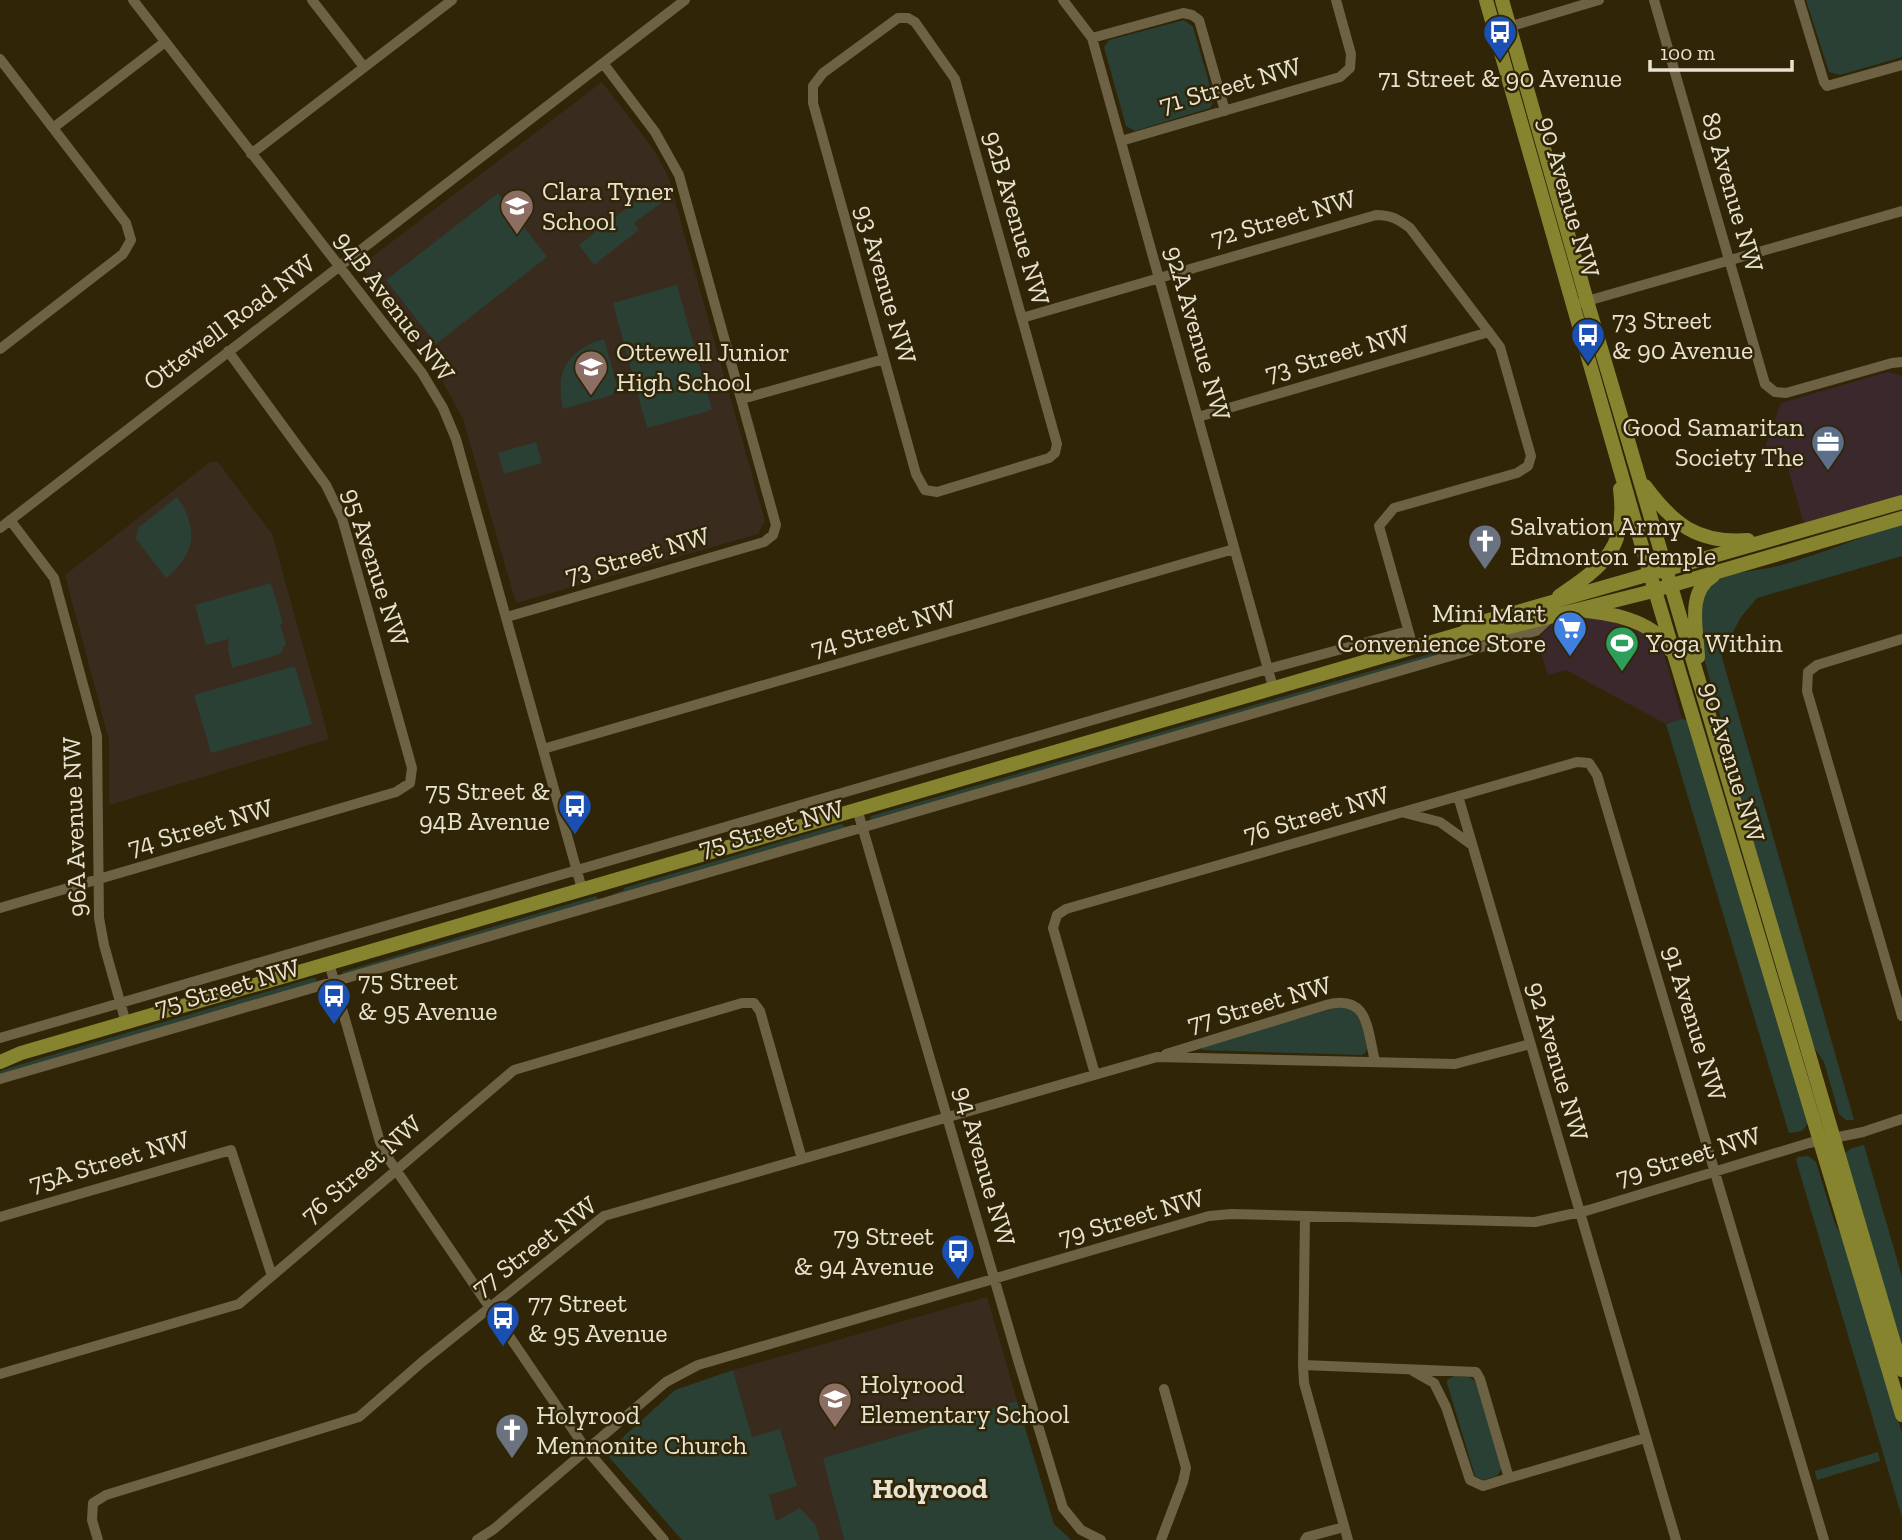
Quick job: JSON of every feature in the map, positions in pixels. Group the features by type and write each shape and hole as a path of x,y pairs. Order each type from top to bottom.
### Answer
{"main road":[{"name":"90 Avenue NW","path":"1486,0 1502,29 1581,303 1639,478 1699,679 1902,1415"},
{"name":"90 Avenue NW","path":"1502,0 1502,29"},
{"name":"90 Avenue NW","path":"1581,303 1613,442 1655,590 1902,1370"},
{"path":"1548,611 1600,566 1617,537 1622,505 1613,442"},
{"path":"1639,478 1663,511 1703,536 1732,541 1777,538"},
{"name":"75 Street NW","path":"1548,611 1666,570 1902,502"},
{"name":"75 Street NW","path":"0,1062 21,1053 1463,633 1475,624 1548,611 1577,610 1902,518"},
{"path":"1699,679 1696,596 1703,583 1721,570"},
{"path":"1577,610 1605,613 1640,623 1667,644 1679,667"},
{"name":"75 Street NW","path":"0,1056 21,1053"}],"street":[{"name":"94B Avenue NW","path":"133,0 422,373 443,408 456,439 582,889"},
{"path":"312,0 364,67"},
{"path":"251,154 452,0"},
{"name":"Ottewell Road NW","path":"0,528 685,0"},
{"name":"92A Avenue NW","path":"1063,0 1093,38 1273,687"},
{"name":"71 Street NW","path":"1121,141 1340,77 1350,68 1351,54 1336,0"},
{"path":"1502,29 1599,0"},
{"name":"89 Avenue NW","path":"1654,0 1765,384 1774,393 1786,393 1892,362 1902,362"},
{"path":"1799,0 1827,86 1902,65"},
{"path":"1093,38 1183,13 1192,15 1199,20 1225,111"},
{"name":"92B Avenue NW","path":"813,86 823,74 898,18 908,18 915,22 955,79 1057,444 1055,453 1049,458 937,492 925,490"},
{"path":"53,128 165,42"},
{"path":"0,59 126,223 131,240 123,254 0,349"},
{"path":"603,63 655,132 679,175 742,399 884,359"},
{"name":"93 Avenue NW","path":"813,86 813,103 916,474 925,490"},
{"path":"1581,303 1902,211"},
{"name":"72 Street NW","path":"1022,318 1376,215 1387,215 1410,228 1440,271 1489,332"},
{"path":"1413,647 1379,526 1394,508 1517,473 1528,466 1531,456 1500,347 1489,332"},
{"name":"73 Street NW","path":"1198,417 1489,332"},
{"name":"95 Avenue NW","path":"228,351 326,485 342,518 412,768 410,783"},
{"name":"73 Street NW","path":"507,617 764,542 775,530 774,514 742,399"},
{"name":"96A Avenue NW","path":"10,520 54,578 97,736 98,880 102,936 126,1023"},
{"name":"74 Street NW","path":"543,749 1234,549"},
{"name":"75 Street NW","path":"0,1079 1536,631 1548,611"},
{"name":"75 Street NW","path":"0,1038 1268,669 1408,631"},
{"path":"1902,639 1817,664 1808,672 1807,691 1902,1016"},
{"name":"76 Street NW","path":"1095,1074 1052,928 1057,915 1066,909 1577,762 1589,764"},
{"name":"91 Avenue NW","path":"1589,764 1597,775 1824,1540"},
{"name":"74 Street NW","path":"0,908 396,792 410,783"},
{"name":"92 Avenue NW","path":"1458,796 1676,1540"},
{"name":"94 Avenue NW","path":"857,809 1063,1507 1081,1530 1101,1540"},
{"path":"1403,812 1440,822 1472,845"},
{"path":"329,963 380,1142 396,1171 586,1449 664,1540"},
{"name":"77 Street NW","path":"98,1540 92,1520 93,1503 106,1495 359,1417 422,1362 604,1216 1157,1057 1326,1004 1345,1001 1362,1011 1375,1061"},
{"name":"76 Street NW","path":"0,1374 239,1304 514,1070 742,1003 754,1003 760,1011 802,1159"},
{"name":"77 Street NW","path":"1157,1057 1455,1064 1530,1044"},
{"name":"79 Street NW","path":"477,1540 494,1529 666,1382 688,1369 1209,1216 1231,1214 1535,1222 1580,1212 1902,1119"},
{"name":"75A Street NW","path":"0,1217 231,1150 272,1276"},
{"path":"1305,1216 1304,1383 1348,1540"},
{"path":"1303,1365 1476,1372 1509,1479"},
{"path":"1407,1368 1434,1383 1447,1407 1469,1480 1483,1486 1645,1438"},
{"path":"1161,1540 1186,1468 1164,1389"},
{"path":"1305,1540 1307,1537 1344,1527"}],"shaded area":[{"name":"Ottewell Junior High School","path":"602,82 654,150 668,176 765,521 758,534 516,603 463,419 439,375 360,266"},
{"path":"1888,372 1902,376 1902,495 1804,523 1785,458 1768,463 1761,459 1781,403"},
{"path":"210,462 218,462 272,534 329,739 109,805 109,740 65,575"},
{"path":"1594,616 1639,630 1656,641 1664,654 1682,719 1666,724 1566,670 1548,675 1537,640 1554,622"},
{"name":"Holyrood Elementary School","path":"987,1297 1017,1401 824,1458 844,1540 781,1540 733,1370"}],"green space":[{"path":"1806,0 1902,0 1902,57 1840,75 1829,72"},
{"path":"1184,20 1193,27 1214,100 1210,108 1135,131 1126,126 1104,47 1109,40"},
{"path":"651,189 661,203 634,223 639,230 594,265 579,245"},
{"path":"498,193 547,257 436,344 386,280"},
{"path":"677,285 712,410 647,428 613,303"},
{"path":"604,339 617,385 612,395 563,409 561,384 567,364 581,349"},
{"path":"536,442 542,463 504,474 498,453"},
{"path":"177,497 189,520 191,540 183,559 166,578 136,539 138,528"},
{"path":"1902,524 1902,556 1757,598 1741,617 1721,654 1854,1120 1846,1120 1839,1114 1824,1062 1811,1043 1740,805 1728,744 1701,648 1701,594 1712,582 1724,577 1785,564"},
{"path":"271,583 283,623 280,625 286,644 280,654 232,668 229,639 206,645 195,605"},
{"path":"1478,640 1480,643 870,820 871,816"},
{"path":"295,666 312,724 211,753 194,695"},
{"path":"1688,720 1809,1122 1802,1131 1789,1133 1666,724"},
{"path":"841,824 846,827 603,898 624,888"},
{"path":"596,896 598,900 344,974 342,972"},
{"path":"316,978 316,982 0,1074 0,1071 38,1059"},
{"path":"1352,1007 1366,1041 1366,1052 1362,1055 1202,1050 1201,1047 1335,1008"},
{"path":"1864,1145 1902,1277 1902,1360 1842,1155 1852,1148"},
{"path":"1808,1156 1816,1162 1834,1221 1846,1245 1902,1433 1902,1517 1796,1160 1798,1157"},
{"path":"733,1370 752,1437 780,1429 797,1486 769,1495 776,1521 800,1508 815,1524 820,1540 682,1540 609,1457 610,1449 675,1390"},
{"path":"1454,1376 1469,1377 1476,1382 1502,1468 1497,1476 1483,1480 1475,1476 1447,1383 1447,1380"},
{"path":"1017,1401 1054,1524 1071,1540 844,1540 823,1458"},
{"path":"1878,1452 1880,1461 1817,1480 1815,1471"}],"place":[{"name":"71 Street & 90 Avenue","path":"1500,62"},
{"name":"Clara Tyner School","path":"517,236"},
{"name":"73 Street & 90 Avenue","path":"1588,365"},
{"name":"Ottewell Junior High School","path":"591,397"},
{"name":"Good Samaritan Society The","path":"1828,472"},
{"name":"Salvation Army Edmonton Temple","path":"1485,571"},
{"name":"Mini Mart Convenience Store","path":"1570,658"},
{"name":"Yoga Within","path":"1622,673"},
{"name":"75 Street & 94B Avenue","path":"575,836"},
{"name":"75 Street & 95 Avenue","path":"334,1026"},
{"name":"79 Street & 94 Avenue","path":"958,1281"},
{"name":"77 Street & 95 Avenue","path":"503,1348"},
{"name":"Holyrood Elementary School","path":"835,1429"},
{"name":"Holyrood Mennonite Church","path":"512,1460"}],"district":[{"name":"Holyrood","path":"930,1488"}]}
